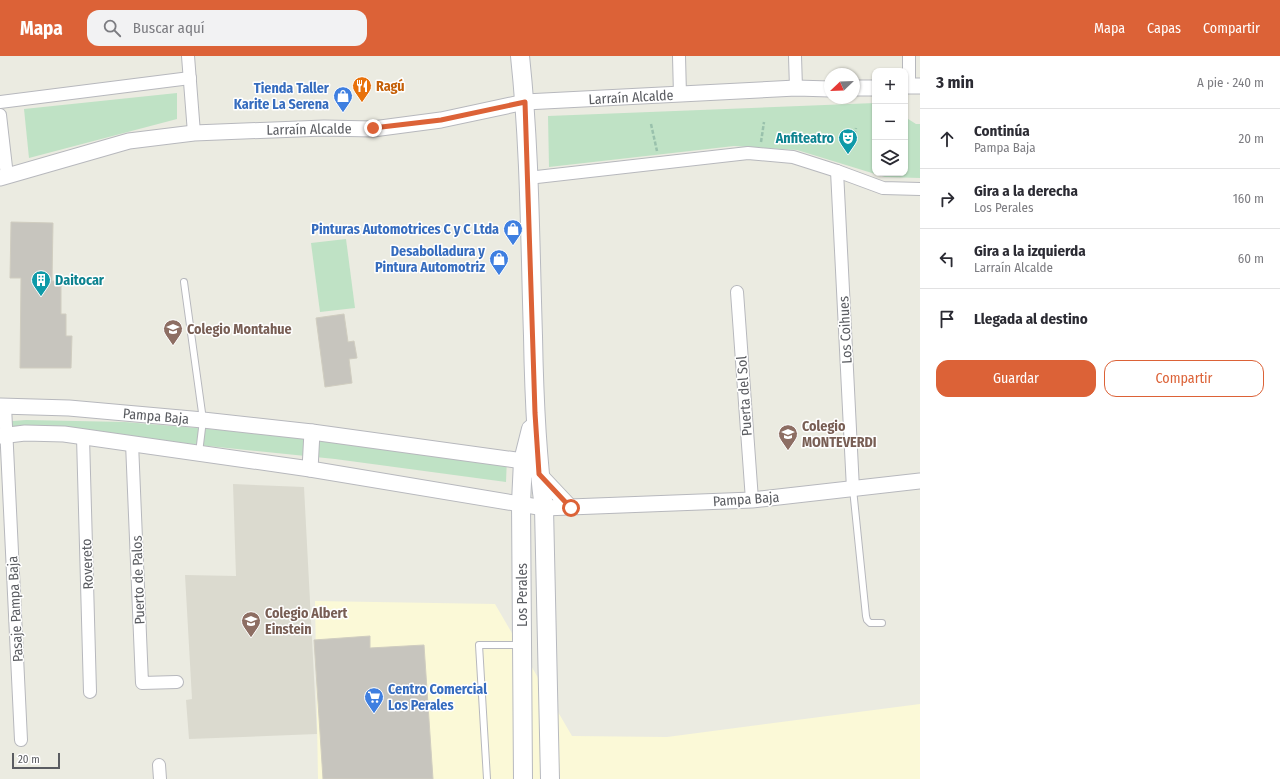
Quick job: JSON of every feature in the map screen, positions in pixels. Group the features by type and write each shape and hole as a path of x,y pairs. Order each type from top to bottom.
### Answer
{"main road":[{"name":"Los Perales","path":"520,56 525,102 535,413 539,474 544,508 550,779"},
{"name":"Los Perales","path":"523,779 521,503 523,461 535,413"}],"street":[{"path":"188,56 194,133"},
{"path":"679,56 680,95"},
{"path":"795,56 796,88"},
{"path":"908,56 911,86"},
{"path":"0,102 190,78"},
{"name":"Larraín Alcalde","path":"0,115 4,177 128,141 194,133 324,128 373,128 441,120 525,102 796,88 824,89"},
{"path":"860,88 872,88"},
{"path":"528,178 748,153 793,157 883,188 920,189"},
{"name":"Los Coihues","path":"836,171 853,489"},
{"name":"Puerta del Sol","path":"736,292 752,500"},
{"name":"Pampa Baja","path":"2,406 69,408 203,420 312,432 523,461"},
{"name":"Pasaje Pampa Baja","path":"2,406 21,740"},
{"path":"310,469 312,432"},
{"name":"Pampa Baja","path":"3,436 45,433 64,434 132,443 310,469 544,508 752,500 920,481"},
{"name":"Rovereto","path":"83,437 90,692"},
{"name":"Puerto de Palos","path":"132,443 142,682 176,682"},
{"path":"523,461 539,474 571,508"},
{"path":"159,765 160,779"}],"lane":[{"path":"184,282 203,420 199,453"},
{"path":"853,489 866,616 867,620 870,622 882,623"},
{"path":"487,779 479,645 522,645"}],"path":[{"path":"760,154 764,122"},
{"path":"651,124 660,163"},
{"path":"849,152 856,128"}],"shaded area":[{"name":"Colegio Albert Einstein","path":"233,484 304,487 317,734 189,739 186,700 192,699 185,575 236,576"},
{"path":"315,601 495,604 572,736 667,737 920,704 920,779 318,779"}],"green space":[{"path":"177,93 177,119 29,158 24,109"},
{"path":"872,103 872,173 797,150 734,146 549,167 548,116"},
{"path":"908,119 916,124 920,124 920,178 882,176 908,176"},
{"path":"346,239 355,308 320,312 311,243"},
{"path":"26,420 125,422 317,438 507,457 506,482 335,459 189,444 0,431 0,422"}],"building":[{"name":"Daitocar","path":"11,222 53,223 52,281 61,281 61,314 66,314 66,336 72,336 71,368 20,368 21,278 10,278"},
{"path":"344,314 348,342 354,341 357,358 349,359 352,383 325,387 316,318"},
{"name":"Centro Comercial Los Perales","path":"370,636 370,648 424,645 433,779 323,779 314,640"}],"place":[{"name":"Ragú","path":"362,103"},
{"name":"Tienda Taller Karite La Serena","path":"343,113"},
{"name":"Anfiteatro","path":"848,155"},
{"name":"Pinturas Automotrices C y C Ltda","path":"513,246"},
{"name":"Desabolladura y Pintura Automotriz","path":"499,276"},
{"name":"Daitocar","path":"41,297"},
{"name":"Colegio Montahue","path":"173,346"},
{"name":"Colegio MONTEVERDI","path":"788,451"},
{"name":"Colegio Albert Einstein","path":"251,638"},
{"name":"Centro Comercial Los Perales","path":"374,714"}],"route":[{"path":"373,128 441,120 525,102 535,413 539,474 571,508"}]}
